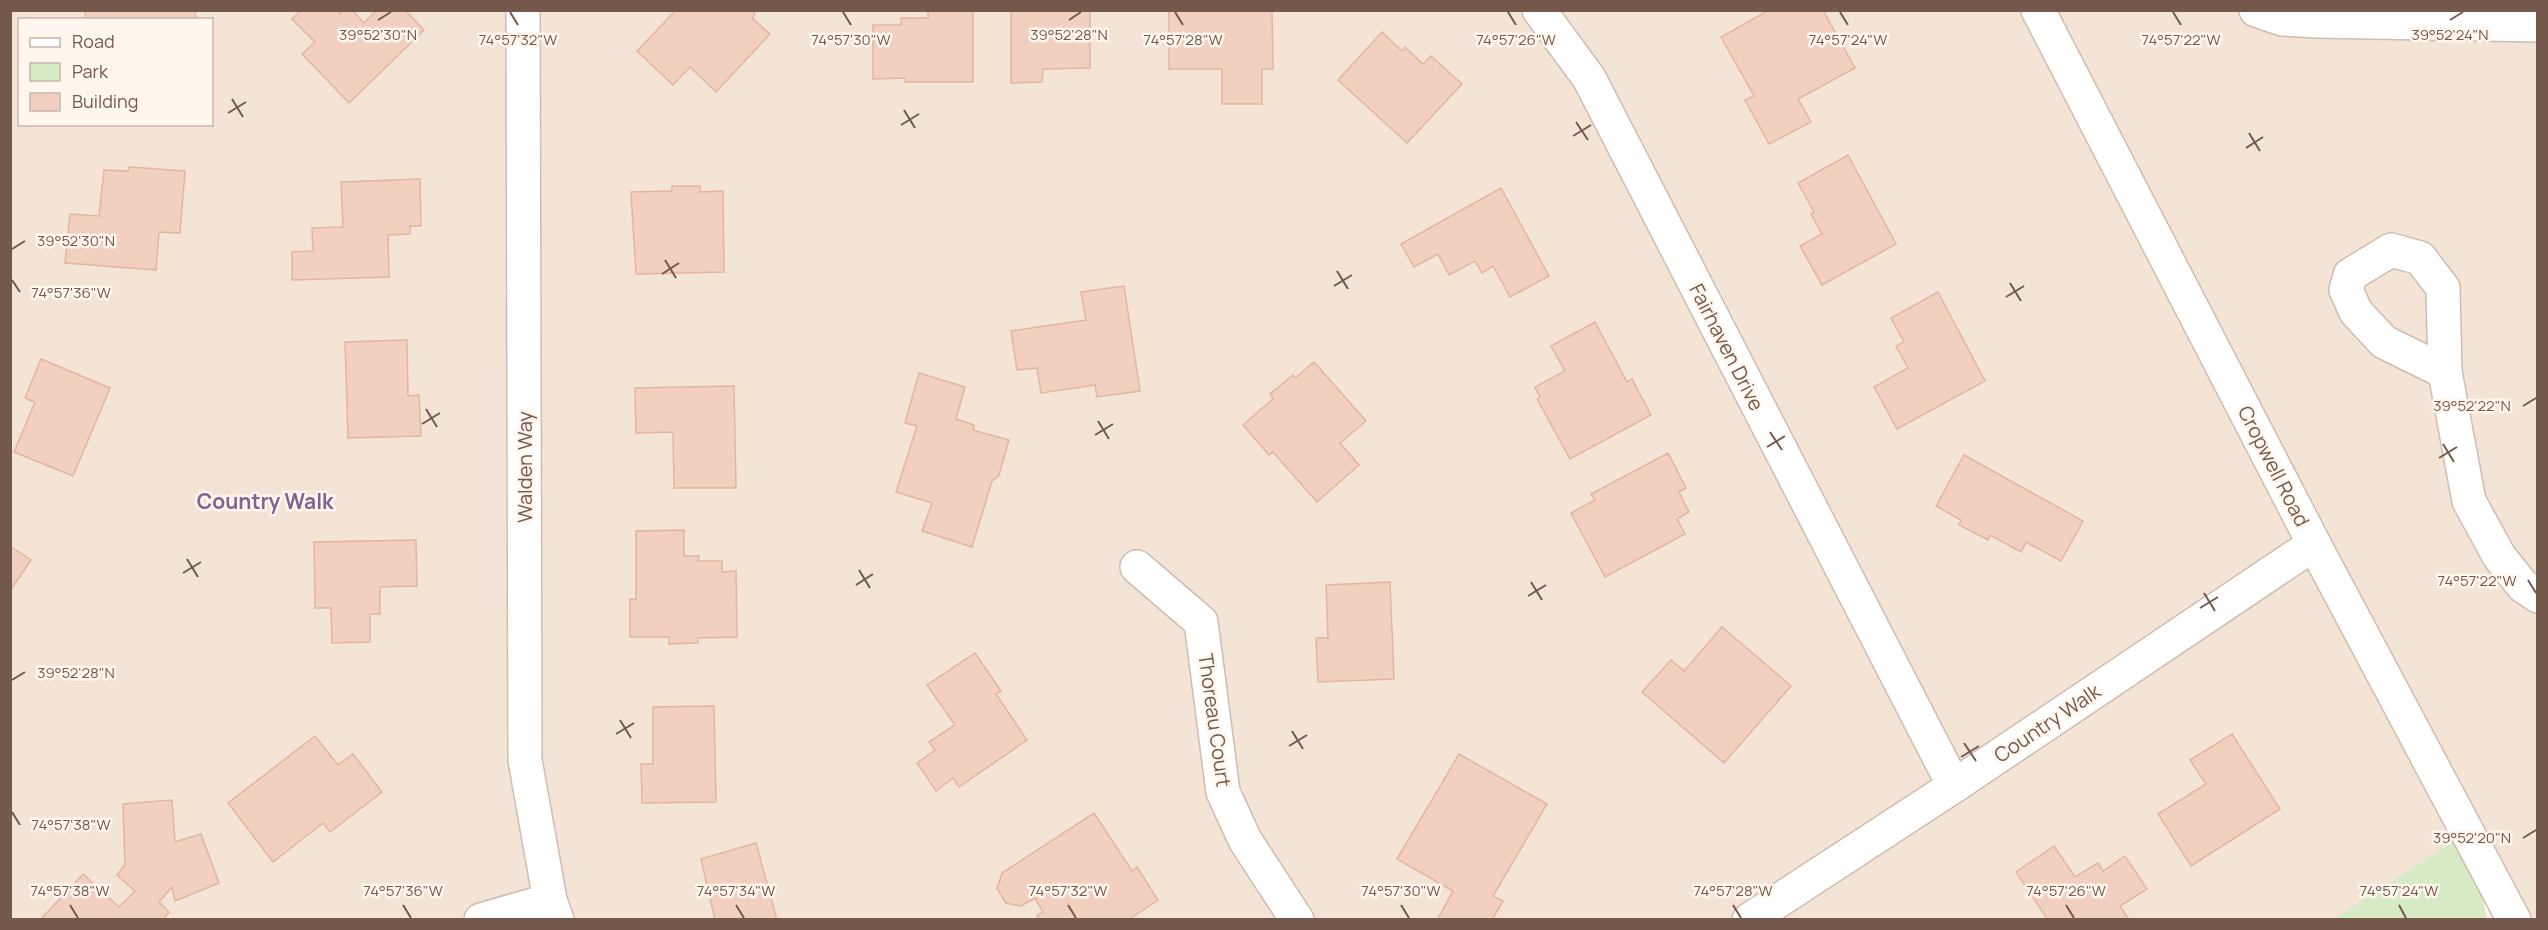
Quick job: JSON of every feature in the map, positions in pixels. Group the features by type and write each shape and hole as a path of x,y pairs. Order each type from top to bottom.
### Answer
{"street":[{"name":"Walden Way","path":"524,10 525,760 554,910"},
{"name":"Fairhaven Drive","path":"1539,10 1589,78 1954,786"},
{"name":"Cropwell Road","path":"2038,10 2314,544 2514,920"},
{"path":"2256,10 2282,19 2317,21 2538,25"},
{"path":"2445,372 2469,501 2499,556 2523,586 2538,596"},
{"name":"Country Walk","path":"1749,920 1954,786 2314,544"},
{"name":"Thoreau Court","path":"1137,567 1201,622 1223,792 1245,840 1297,920"},
{"path":"481,920 554,910"}],"shaded area":[{"name":"Country Walk","path":"10,11 2537,11 2537,919 2514,919 2467,832 2334,920 11,919"}],"green space":[{"path":"2468,832 2487,919 2334,919"}],"building":[{"path":"84,10 194,10 196,18 86,18"},
{"path":"301,10 337,10 340,14 344,10 352,10 364,23 377,10 405,10 424,30 349,103 302,54 315,42 292,19"},
{"path":"676,10 752,10 755,14 752,18 770,34 716,92 690,67 673,85 637,51"},
{"path":"928,10 973,10 973,82 905,82 905,78 873,79 873,25 901,25 901,18 928,18"},
{"path":"1011,10 1090,10 1090,68 1043,69 1042,82 1011,83"},
{"path":"1169,10 1272,10 1273,69 1262,69 1262,104 1222,104 1222,69 1169,69"},
{"path":"1769,10 1823,10 1855,68 1798,99 1811,122 1769,144 1745,100 1754,96 1721,37"},
{"path":"1382,32 1402,51 1405,47 1423,64 1431,56 1462,84 1407,143 1338,80"},
{"path":"1848,155 1896,244 1822,285 1800,246 1822,234 1811,214 1814,212 1798,183"},
{"path":"129,167 185,171 180,233 159,232 156,270 65,263 70,214 99,216 104,170 128,171"},
{"path":"420,179 421,226 410,226 410,234 388,235 389,277 292,280 292,252 313,251 312,228 343,227 341,182"},
{"path":"672,186 700,186 700,192 723,191 724,272 636,274 631,192 672,191"},
{"path":"1501,188 1549,276 1510,297 1493,266 1482,273 1475,261 1449,275 1438,254 1414,267 1401,244"},
{"path":"1124,286 1140,391 1097,397 1095,385 1041,393 1037,368 1017,370 1011,331 1086,320 1081,292"},
{"path":"1938,292 1985,381 1897,429 1874,387 1908,368 1896,346 1904,342 1891,318"},
{"path":"1595,322 1627,382 1632,379 1651,415 1570,459 1537,399 1540,397 1535,387 1565,371 1551,346"},
{"path":"407,340 408,396 419,395 421,436 348,438 345,342"},
{"path":"41,359 110,388 73,476 14,452 35,402 25,398"},
{"path":"1314,362 1366,421 1340,443 1359,465 1317,502 1273,452 1269,455 1243,425 1273,399 1270,394 1293,375 1295,378"},
{"path":"919,373 965,387 956,419 974,425 973,430 1009,440 999,475 992,481 972,547 922,531 932,503 896,492 917,426 905,423"},
{"path":"734,386 736,488 674,488 673,432 636,433 635,388"},
{"path":"1668,453 1686,488 1679,492 1689,512 1677,519 1685,534 1605,577 1571,513 1595,500 1591,494"},
{"path":"1964,455 2083,521 2061,561 2026,542 2021,552 1990,535 1988,540 1959,525 1961,520 1936,506"},
{"path":"684,530 684,556 699,556 698,561 722,561 722,572 736,571 737,637 698,638 698,643 669,644 669,637 630,637 630,599 636,599 636,531"},
{"path":"416,540 417,586 380,587 380,614 370,614 370,642 332,643 331,608 315,608 314,542"},
{"path":"10,546 31,560 10,591"},
{"path":"1390,582 1394,679 1318,682 1316,638 1328,638 1326,585"},
{"path":"1722,627 1791,686 1724,763 1642,692 1671,660 1684,671"},
{"path":"975,653 1001,691 996,694 1027,740 959,787 953,778 936,791 917,763 935,750 929,742 955,725 927,685"},
{"path":"714,706 716,802 642,803 641,764 653,764 653,707"},
{"path":"2232,734 2280,809 2191,866 2158,814 2206,784 2190,760"},
{"path":"315,736 338,765 353,754 382,792 330,832 323,823 273,862 228,803"},
{"path":"1459,754 1547,804 1493,896 1503,901 1492,920 1437,920 1453,891 1397,859"},
{"path":"172,800 175,842 201,834 219,883 175,901 172,887 159,902 169,912 163,920 40,920 83,874 119,907 135,891 117,875 125,865 123,804"},
{"path":"1094,813 1132,871 1137,867 1158,900 1128,920 1037,920 1038,915 1043,912 1035,898 1021,906 1006,903 997,889 1002,873"},
{"path":"756,843 777,920 715,920 701,859"},
{"path":"2054,846 2075,877 2098,863 2103,871 2125,856 2147,889 2120,906 2129,920 2048,920 2016,872"}],"district":[{"name":"Country Walk","path":"265,501"}]}
